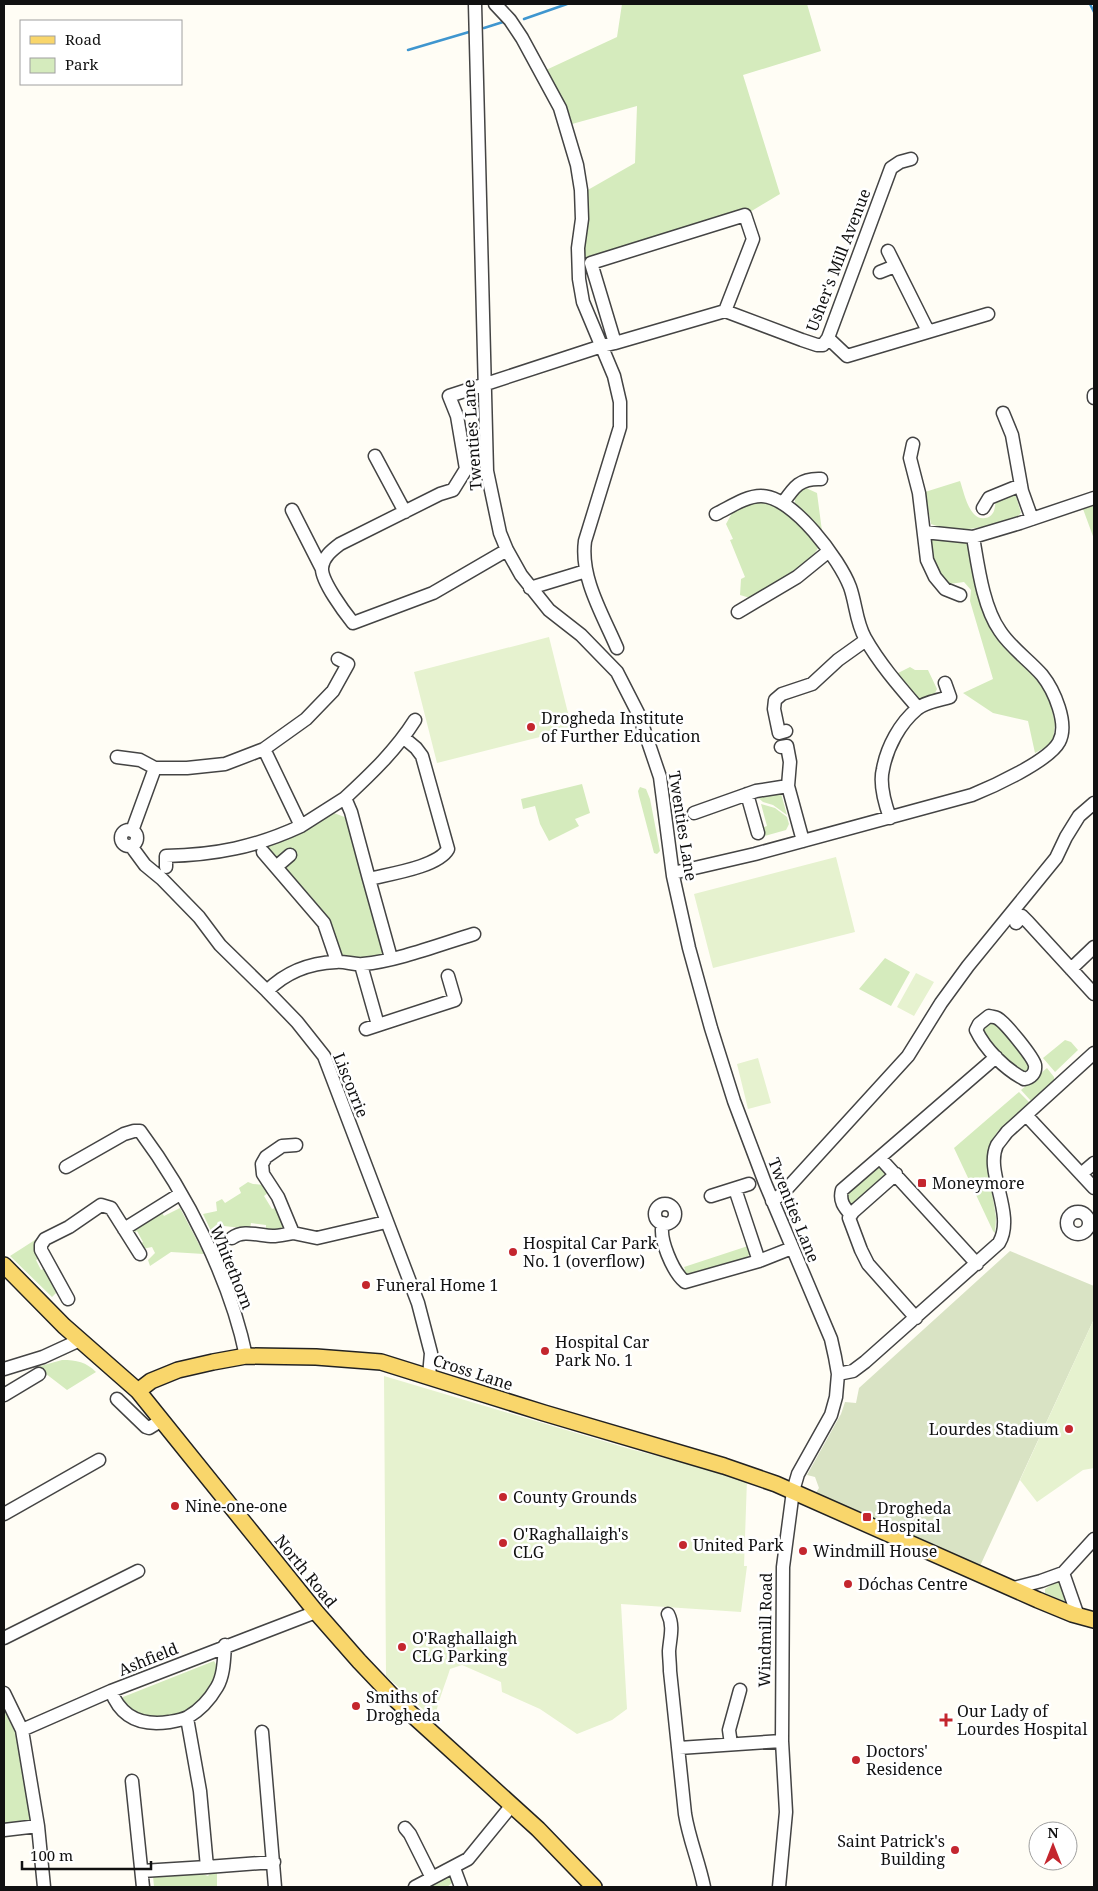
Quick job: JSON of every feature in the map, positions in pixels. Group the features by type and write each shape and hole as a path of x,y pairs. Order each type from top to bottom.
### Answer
{"main road":[{"name":"North Road","path":"4,1266 80,1340 138,1391 316,1612 358,1661 397,1701 551,1842 594,1887"},
{"name":"Cross Lane","path":"138,1391 151,1381 178,1370 246,1356 316,1357 381,1362 544,1413 724,1466 793,1491"},
{"path":"793,1491 1078,1616 1094,1620"}],"street":[{"name":"Twenties Lane","path":"475,4 487,471 494,511 507,550 530,588 549,610 581,635 617,672 649,742 660,778 673,873 689,948 711,1028 734,1101 772,1201 831,1339 838,1374 836,1397 831,1415 798,1474 793,1491"},
{"path":"495,4 510,20 522,38 560,108 578,165 581,190 582,219 578,248 579,279 583,302 609,345"},
{"name":"Usher's Mill Avenue","path":"725,312 817,345 823,345 828,338 891,168 900,162 911,160"},
{"path":"322,569 326,556 338,546 440,494 453,490 466,469 457,416 449,396 609,345 725,312 753,239 745,215 591,263 609,345 620,402 620,427 585,542 583,556 586,572 617,648"},
{"path":"888,251 928,331"},
{"path":"880,272 895,266"},
{"path":"828,338 847,356 988,314"},
{"path":"1003,413 1012,435 1021,485 1032,519"},
{"path":"912,444 910,458 916,482 927,560 935,577 946,589 960,595"},
{"path":"375,456 405,512"},
{"path":"783,503 800,483 808,478 820,479"},
{"path":"983,508 989,498 1021,485"},
{"path":"716,514 746,499 770,496 783,503 802,519 839,564 850,588 856,614 866,640 873,652 918,708"},
{"path":"924,532 973,537 1094,498"},
{"path":"292,510 330,587 353,623 433,593 507,550"},
{"path":"673,873 802,841 972,795 1006,780 1046,756 1059,743 1062,730 1061,715 1053,694 1043,676 1000,631 991,613 980,576 973,537"},
{"path":"738,612 797,577 829,551"},
{"path":"530,588 586,572"},
{"path":"786,731 780,733 774,708 775,700 782,694 812,684 838,660 866,640"},
{"path":"117,758 140,760 155,768 187,768 225,764 264,749 306,719 333,691 348,664 338,659"},
{"path":"890,818 882,786 882,770 898,730 918,708 950,697 946,682"},
{"path":"166,868 166,856 222,852 281,835 301,826 346,798 376,770 404,738 414,720"},
{"path":"370,879 435,861 445,855 448,849 422,756 404,738"},
{"path":"781,747 788,746 790,762 788,786 802,841"},
{"path":"264,749 301,826"},
{"name":"Liscorrie","path":"155,768 132,831 136,835 136,840 131,846 145,865 162,878 199,917 220,945 297,1022 324,1056 412,1287 431,1353 429,1376"},
{"path":"694,813 747,794 788,786"},
{"path":"747,794 758,833"},
{"path":"346,798 391,958"},
{"path":"772,1201 783,1194 908,1056 941,1003 968,966 1056,858 1079,816 1094,803"},
{"path":"710,807 715,820"},
{"path":"263,852 324,923 337,962"},
{"path":"276,868 290,854"},
{"path":"1016,924 1022,916 1094,994"},
{"path":"267,991 277,981 306,966 337,962 361,965 474,934"},
{"path":"1070,969 1094,947"},
{"path":"361,965 378,1025"},
{"path":"366,1029 455,1000 448,976"},
{"path":"989,1016 996,1017 1032,1059 1035,1066 1034,1073 1029,1078 1024,1079 1011,1072 996,1057 980,1038 976,1030 979,1024 989,1016"},
{"path":"838,1374 854,1372 999,1243 1004,1230 1004,1219 996,1170 995,1157 997,1146 1007,1132 1094,1053"},
{"path":"851,1215 843,1205 840,1196 842,1190 996,1057"},
{"path":"1026,1114 1094,1188"},
{"name":"Whitethorn","path":"66,1168 124,1134 140,1131 180,1194 210,1250 239,1328 246,1356"},
{"path":"293,1233 278,1197 263,1174 262,1164 266,1157 282,1146 296,1144"},
{"path":"880,1158 977,1264"},
{"path":"1081,1174 1094,1163"},
{"path":"896,1174 849,1218 868,1264 916,1318"},
{"path":"711,1196 749,1184"},
{"path":"735,1189 759,1261"},
{"path":"124,1229 180,1194"},
{"path":"68,1299 40,1245 44,1239 69,1227 101,1205 111,1208 140,1254"},
{"path":"232,1238 236,1234 244,1233 273,1236 293,1233 317,1238 386,1222"},
{"path":"663,1223 661,1230 673,1267 678,1276 685,1282 759,1261 792,1248"},
{"path":"4,1369 43,1356 80,1340"},
{"path":"4,1395 39,1374"},
{"path":"117,1399 149,1428 162,1420"},
{"path":"4,1514 98,1460"},
{"name":"Windmill Road","path":"779,1887 786,1812 782,1740 783,1567 793,1491"},
{"path":"1014,1588 1063,1573 1094,1539"},
{"path":"4,1638 138,1571"},
{"path":"1063,1573 1078,1616"},
{"name":"Ashfield","path":"187,1718 149,1724 139,1721 116,1703 112,1691 225,1645 316,1612"},
{"path":"668,1614 671,1620 672,1633 669,1649 670,1671 687,1826 699,1863 704,1887"},
{"path":"206,1867 200,1791 187,1718 199,1709 218,1685 223,1666 225,1645"},
{"path":"731,1744 729,1730 740,1690"},
{"path":"22,1730 112,1691"},
{"path":"4,1693 22,1730 38,1826 44,1887"},
{"path":"262,1732 275,1887"},
{"path":"679,1748 782,1740"},
{"path":"132,1781 143,1887"},
{"path":"415,1887 468,1859 512,1805"},
{"path":"4,1830 38,1826"},
{"path":"405,1828 410,1834 432,1878"},
{"path":"142,1871 274,1862"},
{"path":"454,1868 461,1887"}],"green space":[{"path":"622,4 807,4 821,51 743,75 780,194 745,215 591,263 578,248 586,191 635,163 637,106 572,124 546,70 617,37"},
{"path":"960,481 971,511 979,518 990,516 994,511 997,499 1010,493 1016,496 1021,513 1007,520 975,528 942,528 931,524 925,492"},
{"path":"803,488 817,493 822,531 795,504 795,497"},
{"path":"763,502 778,508 794,520 809,534 818,548 797,569 750,598 740,595 741,579 745,577 730,540 733,539 726,524 732,513 751,503"},
{"path":"1094,505 1094,539 1083,509"},
{"path":"933,537 966,542 988,617 1041,685 1051,705 1055,724 1053,740 1048,746 1035,753 1028,721 993,713 963,693 993,679 970,601 971,590 964,582 949,584 941,574 932,553 930,541"},
{"path":"549,637 572,729 437,763 414,672"},
{"path":"910,667 915,670 928,670 937,689 933,697 923,700 919,699 899,679 898,673"},
{"path":"582,784 590,813 575,819 579,826 549,841 540,824 535,806 523,809 521,799"},
{"path":"640,787 646,789 650,799 660,851 657,854 654,853 639,796 638,791"},
{"path":"780,790 787,815 773,805 763,802 755,795"},
{"path":"761,804 775,808 787,817 789,824 786,830 754,839 753,836 765,833 764,827 767,826"},
{"path":"334,813 347,818 385,949 381,955 368,959 344,957 339,952 333,930 325,914 309,894 286,873 280,856 275,857 266,847 316,825"},
{"path":"836,857 855,932 713,968 694,894"},
{"path":"885,958 910,972 891,1006 859,989"},
{"path":"916,973 934,982 914,1016 897,1007"},
{"path":"989,1021 999,1025 1031,1068 1025,1074 1016,1072 984,1034 983,1029"},
{"path":"1065,1040 1071,1042 1078,1050 1055,1072 1043,1058"},
{"path":"758,1058 771,1103 748,1109 737,1064"},
{"path":"1047,1068 1054,1077 1054,1080 1031,1101 1021,1090"},
{"path":"1019,1092 1029,1102 998,1131 990,1144 987,1162 996,1217 995,1233 954,1148"},
{"path":"880,1166 888,1174 850,1206 845,1195"},
{"path":"248,1182 264,1185 269,1192 264,1196 272,1209 278,1207 284,1222 284,1228 282,1231 266,1231 266,1225 251,1223 250,1229 224,1226 222,1245 218,1246 203,1214 217,1211 216,1202 222,1199 225,1203 241,1193 239,1188"},
{"path":"180,1208 204,1254 171,1252 150,1266 148,1260 155,1253 152,1247 142,1249 138,1246 143,1242 137,1231 132,1234 132,1227 161,1211 164,1216"},
{"path":"38,1238 37,1247 41,1257 36,1260 41,1270 47,1267 59,1290 52,1297 10,1256"},
{"path":"748,1246 750,1254 747,1257 691,1276 682,1273 685,1269 684,1267"},
{"path":"1010,1251 1094,1286 1094,1319 980,1566 815,1494 819,1488 815,1477 807,1475 841,1414 845,1402 856,1403 859,1388"},
{"name":"Lourdes Stadium","path":"1094,1319 1094,1468 1083,1470 1037,1502 1020,1480"},
{"path":"62,1360 81,1362 96,1372 67,1390 37,1367"},
{"name":"O'Raghallaigh's CLG","path":"384,1376 630,1449 747,1479 744,1566 747,1566 741,1612 621,1604 627,1709 612,1720 577,1734 540,1709 502,1692 501,1682 462,1665 450,1669 439,1700 435,1720 386,1676"},
{"path":"1056,1582 1061,1582 1067,1600 1063,1601 1045,1593 1045,1589"},
{"path":"214,1661 217,1666 215,1682 203,1700 180,1716 150,1721 129,1708 124,1701 123,1697"},
{"path":"4,1710 21,1744 34,1818 30,1822 4,1824"},
{"path":"212,1871 217,1871 217,1887 154,1887 153,1876 200,1873 208,1876"},
{"path":"447,1877 451,1879 452,1883 447,1887 427,1887"}],"waterway":[{"path":"524,19 567,4"},
{"path":"1090,4 1094,12"},
{"path":"484,28 503,22"},
{"path":"408,50 469,32"}],"place":[{"name":"Drogheda Institute of Further Education","path":"531,727"},
{"name":"Moneymore","path":"922,1183"},
{"name":"Hospital Car Park No. 1 (overflow)","path":"513,1252"},
{"name":"Funeral Home 1","path":"366,1285"},
{"name":"Hospital Car Park No. 1","path":"545,1351"},
{"name":"Lourdes Stadium","path":"1069,1429"},
{"name":"County Grounds","path":"503,1497"},
{"name":"Nine-one-one","path":"175,1506"},
{"name":"Drogheda Hospital","path":"867,1517"},
{"name":"O'Raghallaigh's CLG","path":"503,1543"},
{"name":"United Park","path":"683,1545"},
{"name":"Windmill House","path":"803,1551"},
{"name":"Dóchas Centre","path":"848,1584"},
{"name":"O'Raghallaigh CLG Parking","path":"402,1647"},
{"name":"Smiths of Drogheda","path":"356,1706"},
{"name":"Our Lady of Lourdes Hospital","path":"946,1720"},
{"name":"Doctors' Residence","path":"856,1760"},
{"name":"Saint Patrick's Building","path":"955,1850"}]}
